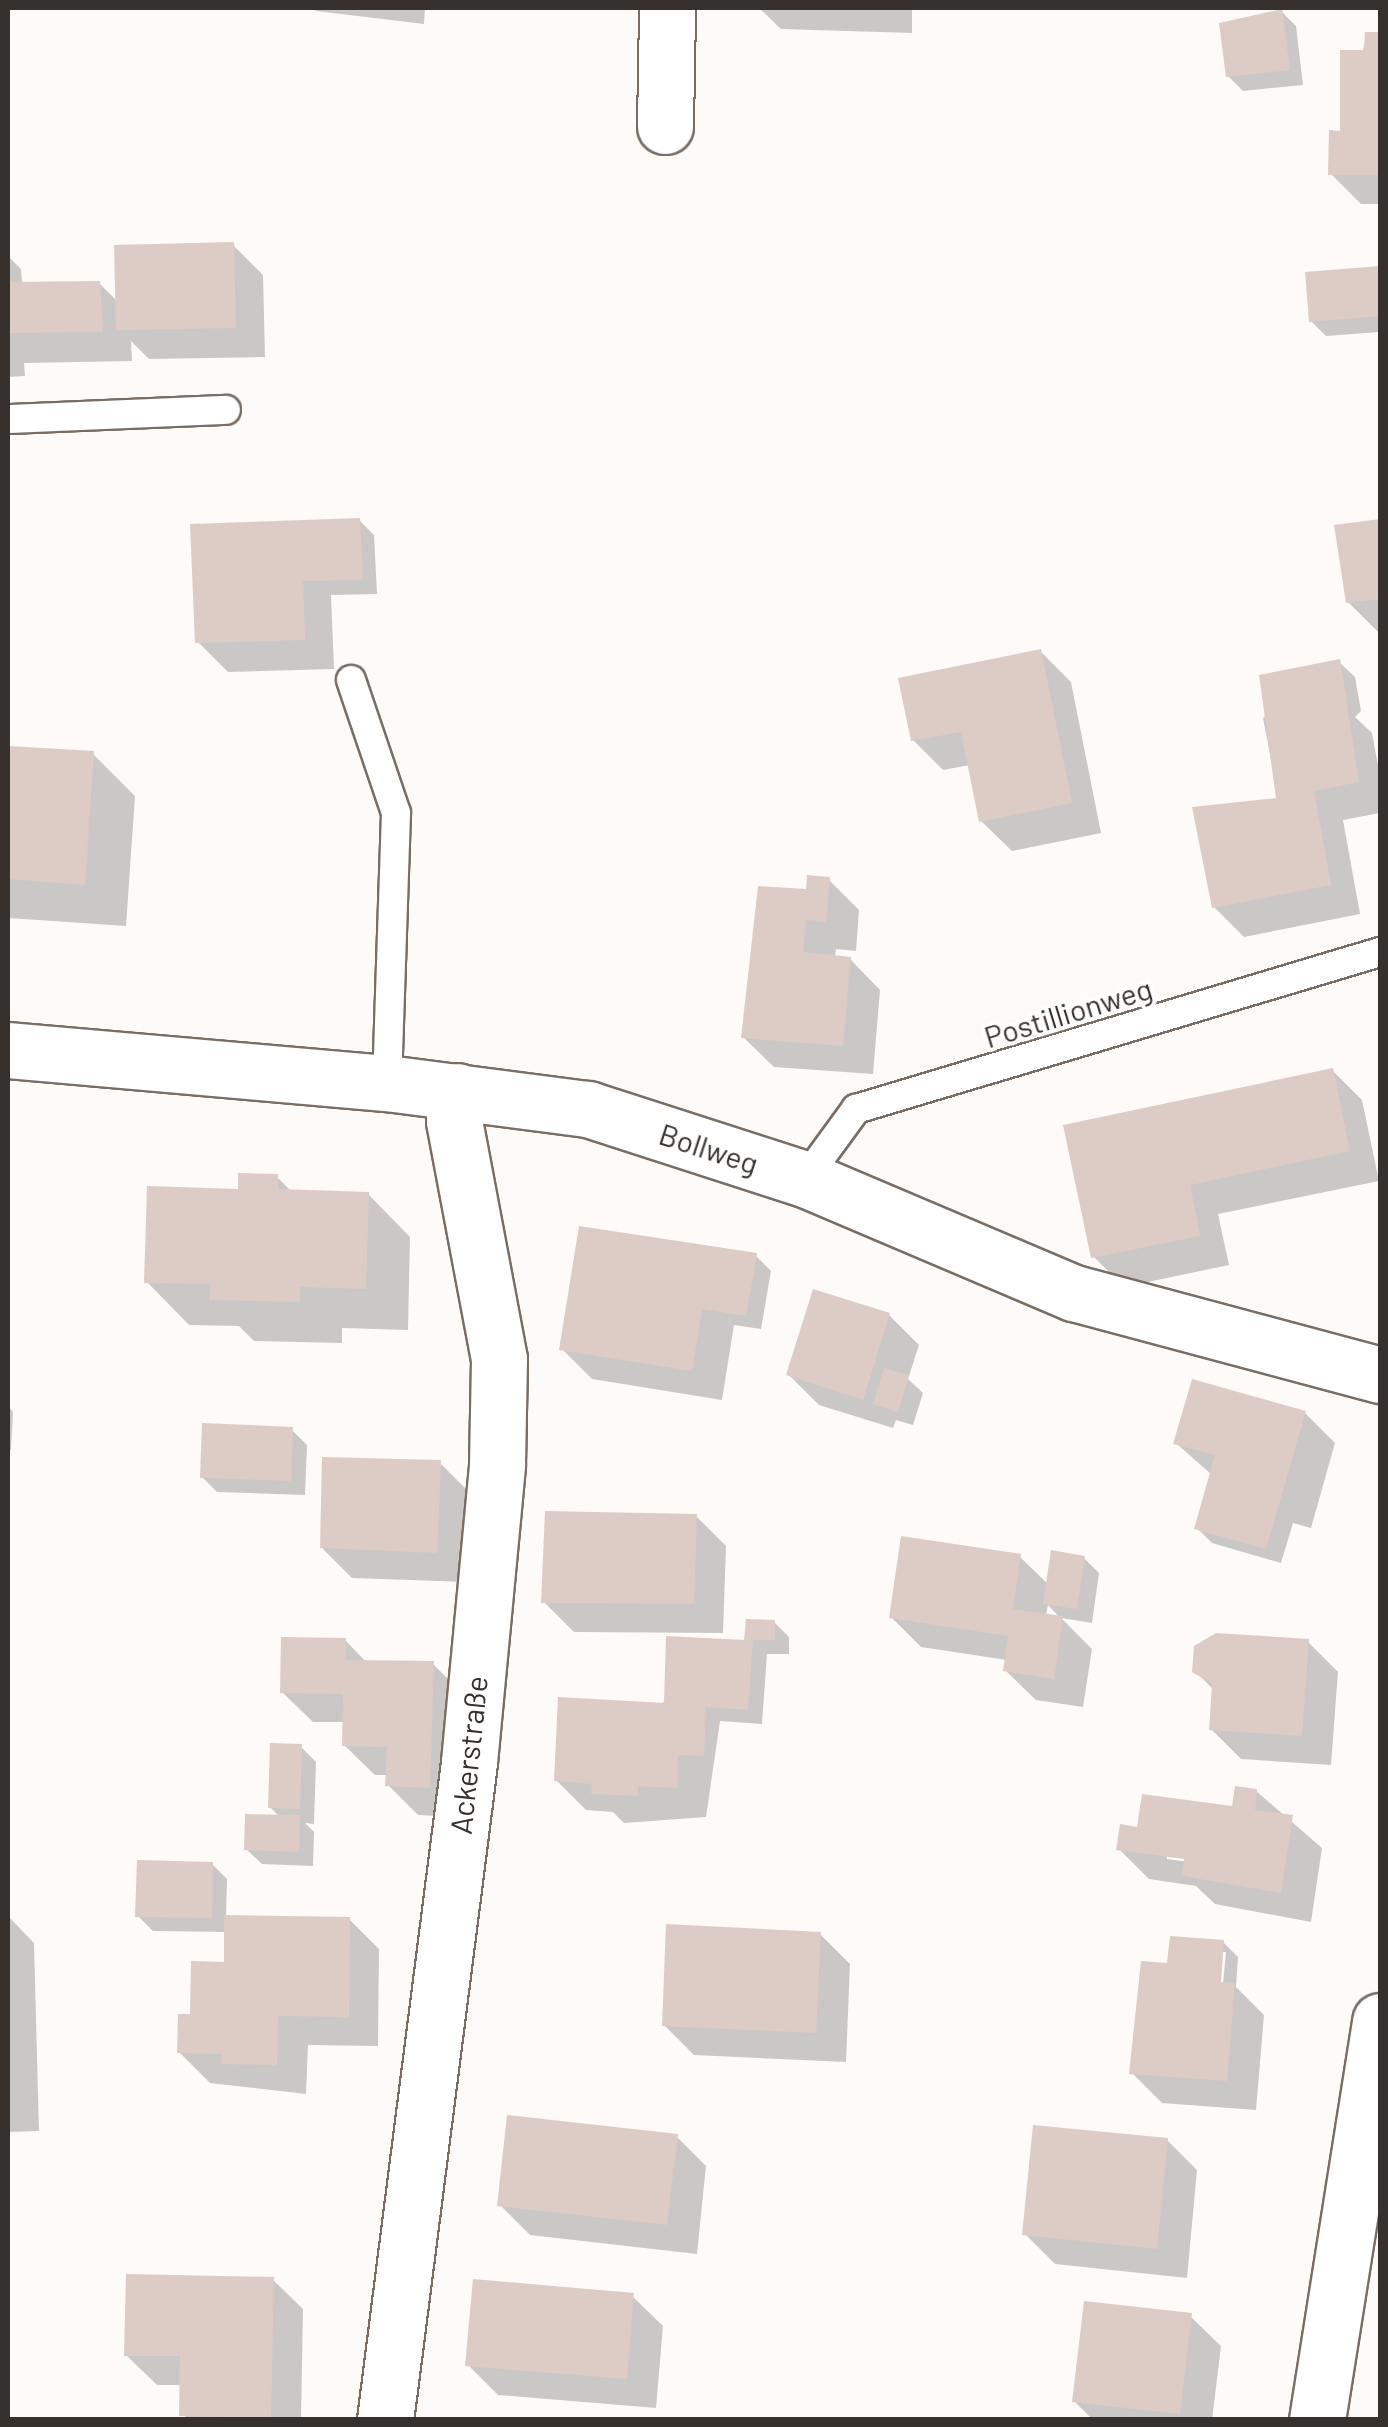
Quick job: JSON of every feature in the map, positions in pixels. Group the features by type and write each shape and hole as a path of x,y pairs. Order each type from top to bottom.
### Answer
{"street":[{"path":"665,126 666,8"},
{"name":"Bollweg","path":"8,1050 457,1090 588,1109 805,1179 1074,1294 1380,1375"},
{"name":"Ackerstraße","path":"385,2420 469,1762 497,1464 500,1359 454,1121 457,1090"},
{"path":"1317,2420 1380,2021"}],"lane":[{"path":"8,419 226,410"},
{"path":"351,680 396,813 387,1083"},
{"name":"Postillionweg","path":"805,1179 856,1109 1380,952"}],"building":[{"path":"1282,9 1290,70 1226,77 1219,23"},
{"path":"1365,32 1380,32 1380,175 1328,175 1329,130 1340,131 1340,50 1364,50"},
{"path":"234,242 236,328 116,330 114,245"},
{"path":"1380,266 1380,316 1309,322 1305,272"},
{"path":"100,281 103,332 8,333 8,282"},
{"path":"360,518 363,580 303,581 305,640 195,643 190,524"},
{"path":"1380,519 1380,599 1346,603 1334,525"},
{"path":"1041,649 1072,803 979,822 961,732 911,741 898,678"},
{"path":"1340,659 1359,782 1314,791 1331,885 1212,908 1192,807 1276,798 1259,675"},
{"path":"8,746 94,751 85,885 8,879"},
{"path":"807,875 830,877 826,922 806,920 803,952 851,957 843,1046 741,1038 758,886 806,889"},
{"path":"1333,1068 1350,1151 1190,1185 1200,1236 1091,1258 1063,1125"},
{"path":"238,1173 278,1174 278,1189 369,1192 366,1289 300,1287 300,1302 209,1300 210,1284 144,1283 147,1186 238,1189"},
{"path":"579,1226 757,1253 746,1316 702,1309 692,1371 559,1350"},
{"path":"813,1289 890,1313 863,1400 786,1375"},
{"path":"884,1368 909,1375 898,1412 873,1404"},
{"path":"1192,1379 1306,1411 1266,1549 1194,1529 1215,1455 1173,1444"},
{"path":"202,1423 293,1427 291,1481 200,1478"},
{"path":"322,1457 441,1460 437,1553 320,1548"},
{"path":"545,1511 697,1514 694,1604 541,1603"},
{"path":"901,1536 1021,1554 1013,1609 1063,1616 1054,1679 1003,1671 1008,1636 889,1618"},
{"path":"1051,1550 1085,1556 1077,1609 1043,1604"},
{"path":"746,1619 775,1620 775,1640 753,1640 748,1710 706,1707 704,1756 678,1755 677,1788 638,1786 638,1796 591,1794 592,1784 554,1781 558,1697 664,1703 666,1636 744,1640"},
{"path":"1216,1633 1309,1639 1302,1736 1209,1730 1212,1684 1192,1672 1194,1646"},
{"path":"281,1637 346,1638 346,1660 434,1661 430,1788 385,1786 387,1747 342,1746 343,1694 280,1693"},
{"path":"270,1743 302,1744 300,1809 268,1808"},
{"path":"1235,1786 1257,1789 1255,1810 1293,1815 1281,1893 1182,1875 1184,1859 1116,1850 1120,1824 1137,1827 1142,1794 1232,1806"},
{"path":"245,1814 300,1815 299,1852 244,1850"},
{"path":"137,1860 213,1862 212,1918 135,1917"},
{"path":"224,1915 350,1917 349,2017 278,2016 277,2065 221,2064 222,2054 177,2053 178,2014 190,2014 191,1961 224,1962"},
{"path":"666,1924 821,1932 816,2033 662,2026"},
{"path":"1170,1936 1224,1940 1221,1982 1235,1983 1227,2081 1129,2074 1141,1961 1167,1963"},
{"path":"507,2115 678,2134 667,2225 497,2206"},
{"path":"1033,2125 1168,2138 1157,2249 1022,2235"},
{"path":"126,2274 274,2277 271,2418 179,2416 180,2356 124,2356"},
{"path":"473,2279 634,2293 627,2379 465,2366"},
{"path":"1084,2301 1192,2313 1180,2414 1072,2402"}]}
